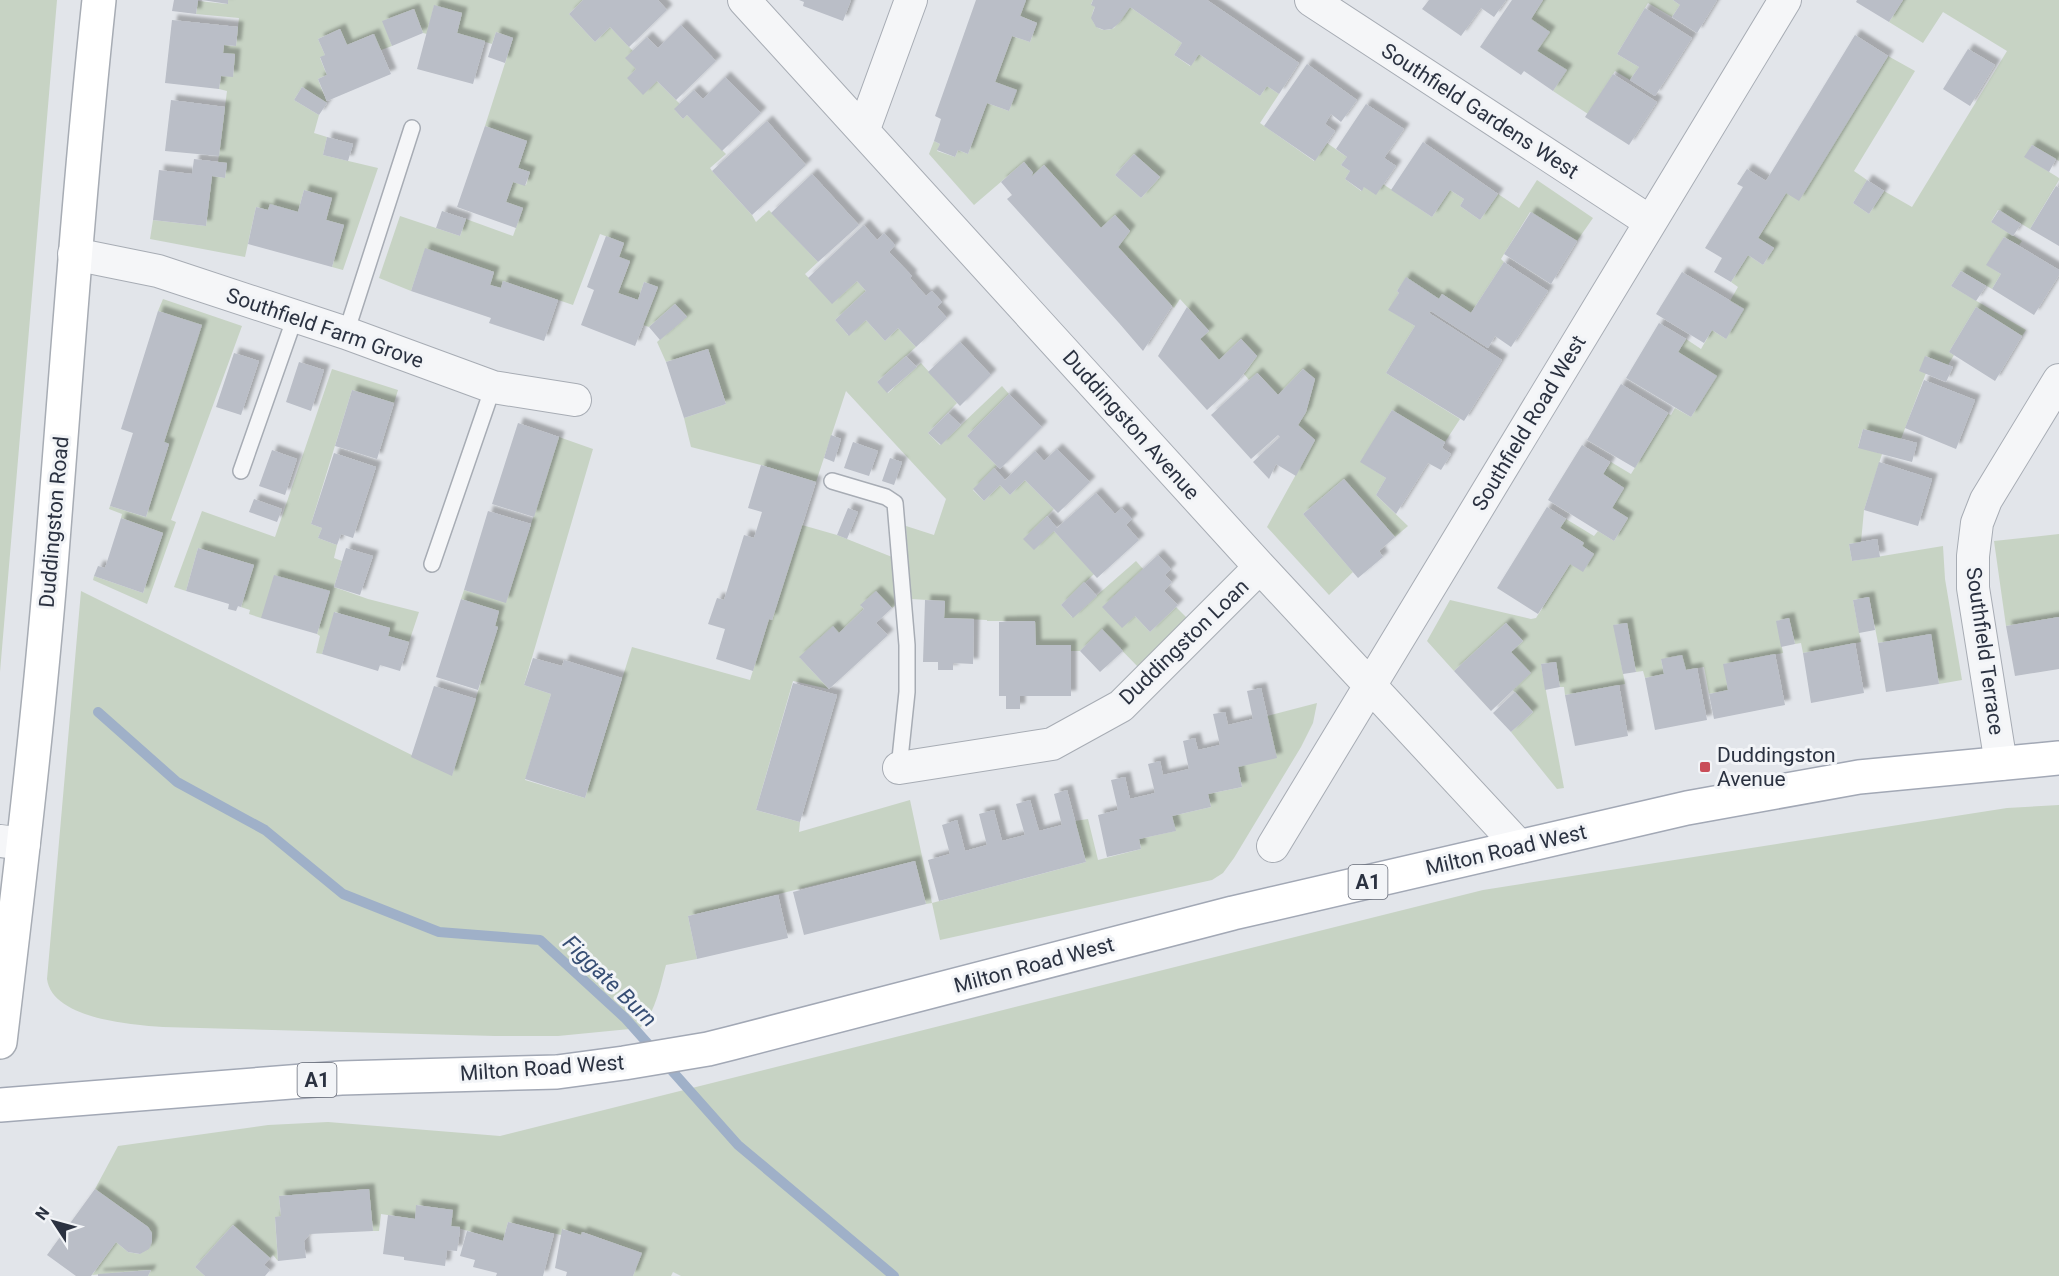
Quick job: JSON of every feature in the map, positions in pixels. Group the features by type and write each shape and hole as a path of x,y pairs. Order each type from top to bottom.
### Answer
{"main road":[{"name":"Duddingston Road","path":"0,1042 12,842 51,567 74,254 99,0"},
{"name":"Milton Road West","path":"0,1105 341,1078 557,1072 686,1053 744,1040 1227,914 1688,808 1859,777 2059,758"}],"street":[{"name":"Duddingston Avenue","path":"744,0 864,129 1260,567 1520,847"},
{"path":"864,129 911,0"},
{"name":"Southfield Road West","path":"1273,846 1649,221 1785,0"},
{"name":"Southfield Gardens West","path":"1324,4 1649,221"},
{"name":"Southfield Farm Grove","path":"74,254 158,271 346,333 493,387 575,400"},
{"name":"Southfield Terrace","path":"2001,764 1973,588 1972,556 1977,523 1986,500 2059,380"},
{"name":"Duddingston Loan","path":"899,768 1052,744 1121,706 1260,567"}],"lane":[{"path":"346,333 412,128"},
{"path":"241,471 295,317"},
{"path":"432,564 493,387"},
{"path":"832,481 886,497 895,503 907,645 907,692 899,768"}],"green space":[{"path":"0,0 57,0 0,672"},
{"path":"228,0 583,0 569,14 595,42 610,27 633,51 636,69 628,78 657,81 680,104 675,110 683,119 687,115 726,154 710,168 712,171 756,222 769,210 818,262 805,274 832,303 857,281 866,291 835,320 848,335 866,320 885,341 898,328 916,347 877,382 888,393 921,363 957,403 928,433 940,445 1002,386 1009,394 967,436 997,466 973,490 984,501 1000,485 1010,495 1025,480 1054,509 1024,539 1054,531 1094,574 1061,605 1072,617 1136,561 1143,569 1135,616 1150,632 1176,607 1189,620 1140,669 1102,630 1080,651 1071,651 1070,645 1035,645 1035,621 944,618 945,601 911,599 906,526 934,535 946,499 846,391 816,482 691,447 684,418 726,404 708,349 666,362 657,342 687,316 675,304 649,327 643,325 658,287 644,282 638,300 618,293 630,262 619,257 624,243 600,234 573,305 503,281 501,288 490,285 494,272 425,249 411,291 379,278 400,216 460,236 466,219 513,236 523,208 506,202 513,182 526,185 530,172 518,168 527,141 485,126 513,38 496,32 492,44 457,33 462,13 434,6 427,34 423,33 414,9 383,21 392,46 381,50 373,34 347,45 340,29 318,39 325,55 320,58 327,75 318,79 327,103 302,87 294,100 319,115 314,133 327,137 323,155 378,168 343,270 332,267 344,225 326,220 332,198 304,190 298,212 270,205 268,210 256,207 245,257 150,239 153,220 206,226 212,176 225,178 227,163 218,162 227,91 219,89 221,76 233,76 235,55 223,53 224,45 236,46 239,18 196,14 198,1 227,4"},
{"path":"1026,0 1093,0 1091,4 1095,7 1093,22 1099,28 1108,30 1114,28 1130,7 1182,43 1174,55 1190,66 1199,54 1260,96 1267,86 1279,94 1260,123 1314,161 1327,143 1347,157 1341,165 1350,171 1345,179 1361,191 1364,187 1383,184 1432,217 1450,190 1464,199 1460,206 1480,220 1498,194 1519,208 1537,180 1593,218 1577,241 1530,212 1501,259 1504,262 1471,313 1442,294 1439,299 1406,278 1397,291 1399,293 1389,310 1415,326 1386,373 1460,419 1445,442 1392,410 1361,462 1386,478 1376,495 1408,526 1395,537 1344,479 1303,514 1353,572 1329,595 1267,527 1315,440 1298,425 1306,412 1315,379 1303,369 1278,395 1258,373 1249,380 1244,374 1257,356 1241,339 1219,360 1200,339 1209,331 1180,299 1174,308 1118,247 1130,231 1115,215 1101,228 1044,165 1031,177 1033,172 1024,162 974,205 929,154 934,141 940,144 937,151 955,157 958,150 968,154 987,103 1009,111 1016,90 995,82 1012,36 1030,42 1037,23 1020,16","holes":["1134,154 1160,177 1141,198 1115,175"]},
{"path":"1543,0 1673,0 1680,5 1672,17 1648,3 1617,54 1639,67 1630,80 1615,71 1588,114 1553,91 1566,70 1537,51 1531,19"},
{"path":"1903,0 2059,0 2059,161 2032,145 2025,157 2059,180 2030,229 1998,210 1991,222 2022,241 2019,245 2004,237 1987,265 2001,274 1992,289 1961,271 1951,286 2026,330 2022,336 1976,307 1949,352 1954,355 1948,365 1925,356 1926,373 1901,439 1863,429 1858,447 1882,454 1864,510 1861,542 1849,544 1852,561 1943,546 1945,579 1962,680 1939,684 1931,634 1878,643 1869,597 1853,600 1861,642 1803,653 1801,643 1795,644 1789,618 1777,621 1783,653 1724,664 1728,690 1709,694 1704,667 1686,670 1661,659 1664,674 1645,678 1643,671 1636,672 1627,623 1614,625 1625,684 1565,695 1564,687 1560,687 1556,662 1541,664 1564,788 1557,789 1511,732 1533,712 1513,690 1511,652 1523,641 1506,623 1454,671 1427,641 1450,600 1531,619 1536,618 1570,564 1594,554 1582,546 1583,542 1560,528 1566,519 1594,536 1598,531 1614,541 1628,518 1612,508 1624,488 1603,474 1611,462 1631,474 1668,414 1671,415 1675,408 1691,417 1716,376 1678,352 1686,339 1701,349 1712,330 1726,339 1730,301 1738,287 1731,282 1748,255 1763,265 1774,248 1758,238 1786,193 1847,122 1888,56 1915,71 1854,171 1867,180 1853,203 1869,214 1884,191 1912,207 2007,51 1943,12 1923,43 1889,22"},
{"path":"163,299 242,326 171,520 176,522 147,604 93,580 94,576 143,593 163,533 121,518 122,514 109,509 110,506 146,517 169,444 164,442 201,325 158,311"},
{"path":"332,369 398,390 394,403 352,390 311,524 322,528 318,538 337,545 334,558 342,561 334,587 368,599 419,612 409,642 388,636 390,628 335,612 322,654 316,653 320,636 317,634 330,591 261,618 249,614 250,610 241,607 254,565 198,548 186,591 174,587 202,511 275,537"},
{"path":"559,437 593,449 524,685 551,694 525,780 585,798 632,647 750,680 802,525 837,535 892,557 896,605 892,608 876,592 861,606 864,609 839,633 800,658 829,689 793,681 756,810 800,822 799,832 910,800 932,903 926,904 915,861 688,916 697,959 666,965 654,1007 640,1028 558,1036 495,1036 163,1027 96,1017 63,1003 52,992 47,979 81,591 452,775 498,627 495,626 499,611 461,599 464,590 506,602"},
{"path":"2059,534 2059,617 2006,626 1994,541"},
{"path":"1317,703 1313,723 1301,747 1234,858 1223,873 1212,880 940,940 932,903 1086,862 1075,821 1088,819 1098,860 1141,849 1139,839 1175,831 1172,816 1211,807 1208,794 1242,787 1238,767 1267,716"},
{"path":"2059,805 2059,1276 681,1276 673,1272 671,1276 633,1276 641,1253 583,1232 581,1235 563,1229 561,1235 508,1222 503,1241 451,1226 452,1210 417,1205 415,1219 381,1214 379,1231 373,1231 369,1189 279,1196 281,1216 275,1218 278,1261 273,1255 270,1258 233,1225 195,1267 205,1276 148,1276 151,1270 92,1275 116,1242 128,1252 139,1254 147,1249 152,1239 148,1227 95,1189 118,1146 268,1125 328,1122 500,1136 1483,890 2007,808"}],"building":[{"path":"174,0 198,0 196,14 172,11"},
{"path":"202,0 228,0 228,4"},
{"path":"583,0 658,0 667,10 629,47 610,27 595,42 569,14"},
{"path":"799,0 851,0 843,21 803,6 804,2"},
{"path":"976,0 1026,0 1020,16 1037,23 1030,42 1012,36 995,82 1017,90 1009,111 987,103 968,154 958,150 955,157 937,150 940,144 934,141 941,119 935,116"},
{"path":"1093,0 1207,0 1299,63 1279,94 1267,86 1260,96 1199,54 1191,66 1174,55 1182,43 1130,7 1112,29 1104,30 1096,27 1091,18 1095,7 1091,5"},
{"path":"1429,0 1506,0 1494,17 1481,8 1461,36 1422,9"},
{"path":"1512,0 1543,0 1531,19 1550,32 1537,51 1567,70 1553,91 1524,71 1521,75 1480,47"},
{"path":"1673,0 1717,0 1697,33 1672,17 1680,5"},
{"path":"1857,0 1903,0 1889,22 1856,2"},
{"path":"434,5 462,13 457,33 485,41 473,84 417,69"},
{"path":"1645,8 1692,38 1655,96 1630,80 1639,67 1617,54"},
{"path":"414,9 423,33 392,46 382,21"},
{"path":"172,20 238,27 236,46 224,45 223,53 235,54 233,77 221,76 219,89 165,83"},
{"path":"681,25 716,61 676,100 657,81 643,95 627,78 636,69 625,58 647,37 658,48"},
{"path":"340,29 347,45 374,34 391,74 327,101 318,79 327,75 320,57 325,55 318,39"},
{"path":"496,32 513,38 505,63 488,57"},
{"path":"1855,35 1888,56 1799,201 1786,193 1758,238 1774,248 1763,265 1748,255 1731,282 1714,272 1722,258 1705,248 1743,187 1737,184 1747,169 1766,181"},
{"path":"1968,49 1995,65 1970,106 1943,89"},
{"path":"1307,64 1357,100 1341,122 1331,114 1325,124 1335,131 1315,161 1264,126"},
{"path":"1613,74 1657,102 1629,145 1585,117"},
{"path":"725,77 761,113 722,151 687,115 683,119 674,109 694,90 703,99"},
{"path":"302,87 327,103 319,115 294,100"},
{"path":"171,100 225,107 219,156 165,151"},
{"path":"1366,104 1404,129 1384,158 1396,166 1376,195 1364,187 1362,191 1345,179 1350,171 1341,165 1347,157 1336,149"},
{"path":"767,121 806,165 752,215 712,171"},
{"path":"485,126 527,141 518,168 530,172 525,186 513,182 506,202 523,208 516,228 457,207"},
{"path":"327,137 353,144 348,161 323,155"},
{"path":"1423,142 1498,194 1480,220 1460,206 1464,199 1450,190 1432,217 1391,190"},
{"path":"2032,145 2056,159 2049,172 2024,157"},
{"path":"1134,154 1160,177 1141,198 1115,175"},
{"path":"194,159 227,163 225,178 212,176 206,226 153,220 159,170 192,174"},
{"path":"1024,162 1033,173 1031,177 1044,165 1101,228 1115,215 1130,231 1118,247 1172,306 1143,351 1007,199 1012,195 1001,182"},
{"path":"812,174 859,225 818,262 771,213"},
{"path":"1867,180 1884,191 1869,214 1853,203"},
{"path":"2056,186 2059,188 2059,246 2030,229"},
{"path":"304,190 332,198 326,220 344,225 332,267 248,244 256,207 268,210 270,204 298,212"},
{"path":"1999,210 2021,224 2013,236 1991,222"},
{"path":"442,211 466,219 460,236 436,228"},
{"path":"1531,212 1577,241 1551,284 1504,254"},
{"path":"864,225 877,240 884,233 895,245 889,252 912,276 910,278 926,296 932,291 942,302 937,307 947,318 916,347 898,328 885,341 866,320 849,336 835,320 866,291 857,281 832,304 808,278"},
{"path":"606,236 624,243 619,257 630,261 618,293 638,300 644,282 658,287 635,346 581,325 594,290 587,287"},
{"path":"2004,237 2059,270 2059,275 2034,315 1992,289 2001,274 1986,265"},
{"path":"425,248 494,272 490,285 501,288 503,281 558,300 544,341 489,323 491,318 411,291"},
{"path":"1504,262 1548,291 1511,347 1495,336 1488,348 1431,311 1429,313 1502,360 1464,421 1386,373 1415,326 1388,310 1406,277 1439,299 1442,294 1471,313"},
{"path":"1961,271 1986,286 1976,301 1951,286"},
{"path":"1682,272 1744,309 1726,339 1712,330 1704,343 1656,314"},
{"path":"675,304 687,317 660,340 649,327"},
{"path":"1187,307 1209,331 1200,339 1219,360 1241,339 1257,356 1238,381 1207,410 1158,356"},
{"path":"1976,307 2022,336 1995,381 1949,352"},
{"path":"158,311 202,325 164,442 169,444 146,517 110,506 133,433 121,429"},
{"path":"1659,323 1686,339 1678,352 1717,376 1691,417 1626,378"},
{"path":"960,342 991,375 960,406 928,372"},
{"path":"708,349 726,404 684,418 666,362"},
{"path":"234,353 259,361 241,415 216,407"},
{"path":"906,356 917,367 887,393 877,382"},
{"path":"1925,356 1953,367 1946,382 1919,371"},
{"path":"299,362 324,370 311,411 286,402"},
{"path":"1303,369 1315,379 1306,412 1298,425 1315,440 1296,476 1276,464 1269,479 1253,462 1280,437 1278,435 1251,459 1211,415 1257,373 1278,395"},
{"path":"1924,380 1975,400 1956,449 1905,428"},
{"path":"1621,384 1668,413 1635,468 1587,440"},
{"path":"352,390 394,403 377,459 335,446"},
{"path":"1009,394 1042,427 1000,469 967,436"},
{"path":"1392,410 1445,442 1442,448 1451,454 1441,470 1428,463 1396,514 1376,495 1386,478 1360,462"},
{"path":"948,413 961,425 941,445 928,433"},
{"path":"518,423 559,437 534,517 492,504"},
{"path":"1863,429 1917,443 1912,462 1858,448"},
{"path":"831,435 841,439 834,462 824,458"},
{"path":"853,442 878,451 869,476 844,468"},
{"path":"1582,445 1610,462 1603,474 1624,488 1612,508 1628,518 1614,541 1548,500"},
{"path":"1057,449 1090,482 1058,513 1025,480 1010,495 1000,485 984,501 973,489 994,468 1005,480 1035,451 1044,461"},
{"path":"272,450 297,459 285,495 259,486"},
{"path":"334,453 376,467 353,538 341,534 337,545 318,538 322,528 311,524"},
{"path":"890,458 902,462 894,485 882,481"},
{"path":"1879,462 1932,479 1918,526 1864,510"},
{"path":"761,465 816,482 772,620 769,619 753,671 716,659 725,629 708,624 717,598 724,600 744,535 754,538 762,512 748,508"},
{"path":"1344,479 1395,537 1379,551 1383,557 1358,578 1303,514"},
{"path":"1096,493 1115,514 1122,508 1132,519 1126,525 1139,540 1097,578 1054,531 1034,550 1023,539 1047,516 1057,528"},
{"path":"254,499 282,509 277,522 249,512"},
{"path":"1547,507 1566,519 1560,528 1584,543 1582,546 1594,554 1583,572 1570,564 1538,614 1497,588"},
{"path":"848,508 858,512 847,539 837,535"},
{"path":"488,511 531,524 506,603 464,590"},
{"path":"121,518 163,533 143,593 94,576 98,566 105,568"},
{"path":"1877,539 1880,557 1852,561 1849,544"},
{"path":"198,548 254,565 241,607 238,606 236,611 228,609 229,604 186,591"},
{"path":"346,548 373,556 360,595 334,587"},
{"path":"1158,555 1171,569 1165,575 1172,582 1164,591 1178,605 1150,632 1135,616 1122,628 1102,607"},
{"path":"274,575 330,591 317,634 261,618"},
{"path":"1084,582 1097,596 1073,618 1061,605"},
{"path":"876,591 892,608 876,623 888,635 829,689 799,657 833,626 839,633 864,609 860,605"},
{"path":"1869,597 1875,630 1859,633 1853,600"},
{"path":"461,599 499,611 495,626 498,627 478,690 436,677"},
{"path":"925,600 945,601 944,618 974,619 973,664 953,663 953,670 938,670 938,662 923,662"},
{"path":"334,612 390,628 388,636 409,642 400,671 380,665 378,671 322,654"},
{"path":"2059,617 2059,669 2015,676 2006,626"},
{"path":"1789,618 1795,644 1781,647 1776,621"},
{"path":"1035,621 1036,645 1071,645 1071,696 1020,696 1020,709 1006,709 1006,696 999,696 999,622"},
{"path":"1506,623 1523,641 1511,652 1531,673 1491,711 1454,671"},
{"path":"1627,623 1636,672 1623,674 1613,625"},
{"path":"1102,629 1123,651 1100,672 1080,651"},
{"path":"1931,634 1939,684 1886,692 1878,643"},
{"path":"1855,643 1864,693 1811,703 1803,653"},
{"path":"1775,654 1785,705 1714,719 1709,694 1728,690 1723,664"},
{"path":"1682,655 1686,670 1697,668 1707,720 1655,730 1645,678 1664,674 1661,659"},
{"path":"533,658 562,666 564,660 622,678 585,798 525,779 551,694 524,685"},
{"path":"1556,662 1560,687 1545,690 1541,664"},
{"path":"793,683 837,695 800,822 756,810"},
{"path":"1619,685 1628,736 1575,746 1565,695"},
{"path":"434,686 476,699 452,776 411,757"},
{"path":"1261,688 1277,758 1238,767 1242,787 1208,794 1211,807 1172,816 1176,831 1139,839 1141,849 1107,857 1098,815 1118,810 1111,780 1125,777 1130,799 1155,793 1148,764 1160,761 1163,775 1189,769 1183,741 1195,738 1198,750 1220,745 1213,714 1225,712 1228,725 1253,719 1247,691"},
{"path":"1515,692 1533,712 1511,732 1493,713"},
{"path":"1067,790 1086,862 939,901 928,860 950,854 942,825 957,820 965,851 987,845 979,814 994,810 1002,841 1025,835 1016,804 1030,800 1039,831 1062,825 1054,794"},
{"path":"915,861 926,904 804,935 793,892"},
{"path":"778,895 788,938 697,959 688,916"},
{"path":"95,1189 148,1227 152,1233 152,1242 149,1249 140,1254 128,1252 116,1242 91,1276 76,1276 47,1255"},
{"path":"369,1189 373,1231 310,1234 304,1241 306,1258 278,1261 275,1217 281,1216 279,1196"},
{"path":"416,1205 453,1210 451,1226 460,1227 457,1251 447,1250 445,1266 404,1260 404,1257 383,1254 388,1215 415,1219"},
{"path":"508,1222 554,1234 543,1276 496,1276 497,1273 473,1267 475,1260 460,1256 467,1231 503,1241"},
{"path":"233,1225 270,1258 264,1265 270,1270 265,1276 205,1276 195,1267"},
{"path":"562,1229 581,1235 582,1232 642,1253 633,1276 566,1276 567,1272 555,1268"},
{"path":"151,1270 148,1276 98,1276 98,1274"}],"waterway":[{"name":"Figgate Burn","path":"98,712 177,782 265,830 343,894 439,932 540,940 625,1018 738,1145 894,1276"}],"place":[{"name":"Duddingston Avenue","path":"1705,767"}]}
